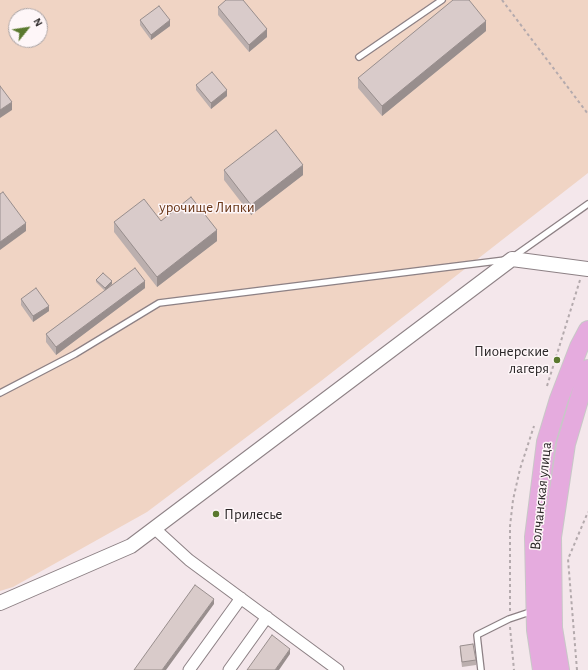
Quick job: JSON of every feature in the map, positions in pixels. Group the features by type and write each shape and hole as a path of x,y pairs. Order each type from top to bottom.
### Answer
{"main road":[{"name":"Волчанская улица","path":"542,670 536,630 534,537 546,442 559,399 579,347 588,330"},
{"name":"Волчанская улица","path":"560,670 554,628 552,537 566,444 588,371"}],"street":[{"path":"0,602 131,546 512,259 588,269"},
{"path":"154,528 189,560 338,670"},
{"path":"189,670 241,598"},
{"path":"229,670 267,617"}],"lane":[{"path":"359,57 442,0"},
{"path":"0,393 75,354 160,303 512,259 588,204"},
{"path":"481,670 477,635 510,619 535,611"}],"path":[{"path":"502,0 588,114"},
{"path":"577,670 568,560 588,512"}],"green space":[{"name":"урочище Липки","path":"0,0 588,0 588,173 321,381 147,512 13,587 0,591"}],"building":[{"path":"226,0 243,0 267,29 249,45 218,7"},
{"path":"453,0 469,0 486,21 382,106 358,78"},
{"path":"159,6 170,20 151,35 140,20"},
{"path":"212,72 227,90 211,103 196,85"},
{"path":"0,86 12,102 0,110"},
{"path":"276,130 303,165 251,205 224,170"},
{"path":"3,192 26,223 0,242 0,194"},
{"path":"191,197 217,230 157,277 114,222 144,199 161,221"},
{"path":"135,268 145,281 56,347 46,334"},
{"path":"103,273 112,281 105,288 96,280"},
{"path":"36,288 49,306 33,316 21,299"},
{"path":"195,585 214,599 162,670 134,670"},
{"path":"272,635 290,649 275,670 247,670"},
{"path":"473,644 476,660 462,662 460,646"}],"place":[{"name":"Пионерские лагеря","path":"557,360"},
{"name":"Прилесье","path":"216,514"}]}
